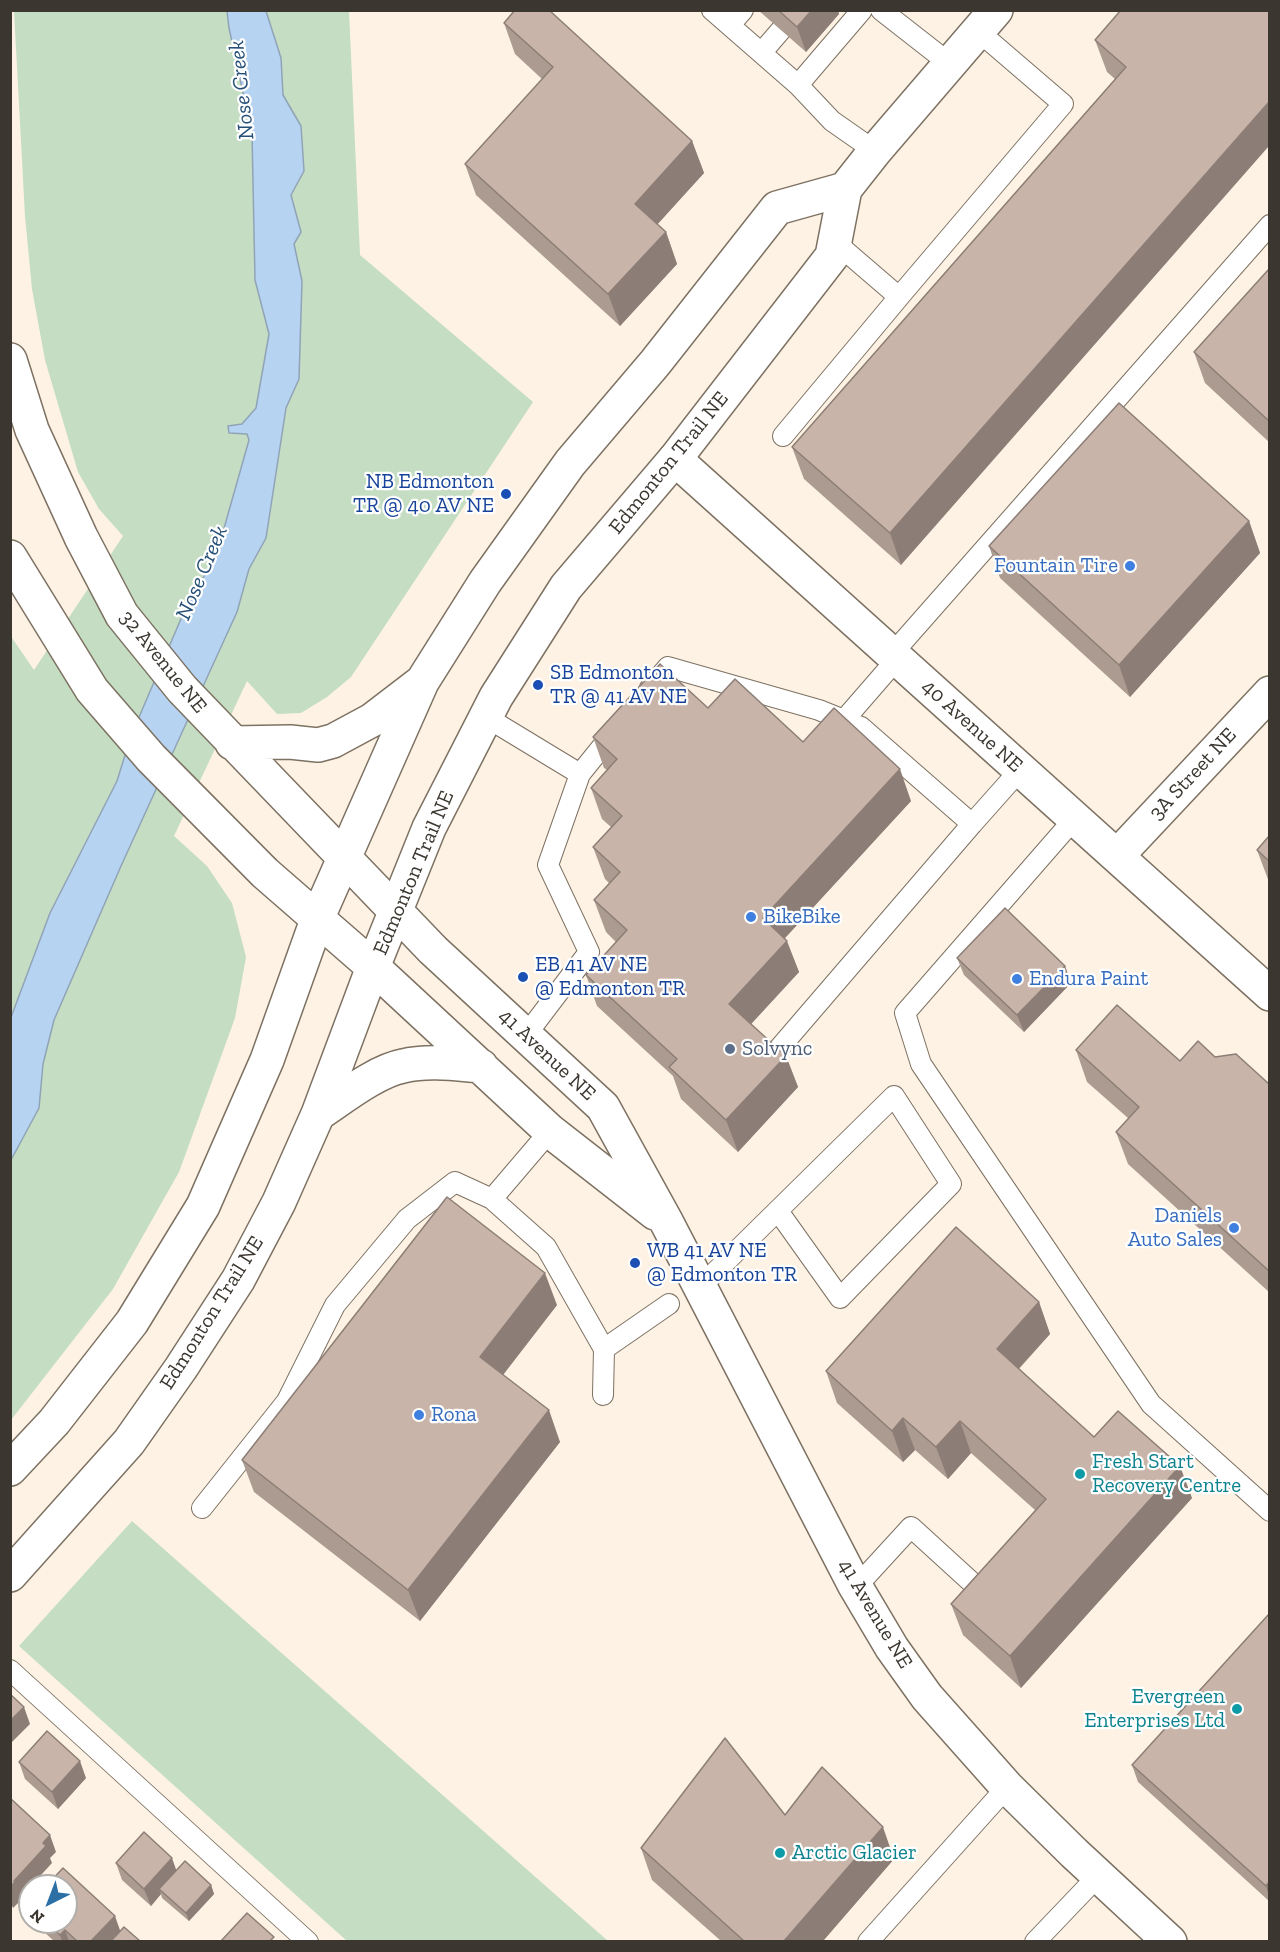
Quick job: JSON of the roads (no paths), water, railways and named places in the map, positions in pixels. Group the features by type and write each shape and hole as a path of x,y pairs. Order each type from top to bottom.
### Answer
{"main road":[{"path":"10,1469 54,1422 132,1322 202,1206 267,1060 318,917 422,682 485,582 570,463 655,363 777,208 844,189 987,21"},
{"name":"Edmonton Trail NE","path":"10,1575 129,1442 181,1368 238,1280 279,1202 318,1114 429,828 496,697 566,587 675,459 832,256 844,189"},
{"name":"32 Avenue NE","path":"10,360 32,430 81,537 122,615 182,689 232,743 397,911"},
{"name":"40 Avenue NE","path":"675,459 1269,994"},
{"path":"10,557 92,690 151,758 265,873 374,967"},
{"path":"232,743 290,742 318,745 333,741 372,720 422,682"},
{"name":"3A Street NE","path":"1117,856 1269,693"},
{"name":"41 Avenue NE","path":"397,911 433,950 603,1107 667,1223 856,1587 892,1648 927,1697 1007,1787 1098,1876 1170,1941"},
{"name":"41 Avenue NE","path":"374,967 550,1131 667,1223"},
{"path":"318,1114 372,1079 401,1066 447,1063 482,1066"}],"lane":[{"path":"712,10 798,85 832,121 875,152"},
{"path":"730,25 743,10"},
{"path":"798,85 862,10"},
{"path":"881,10 950,64"},
{"path":"783,436 1063,104 987,21"},
{"path":"762,52 781,30"},
{"path":"844,720 894,657 1269,225"},
{"path":"835,242 899,297"},
{"path":"639,703 668,667 819,710 861,727 972,824"},
{"path":"486,717 580,774"},
{"path":"526,1035 589,952 548,865 580,774 624,720"},
{"path":"776,1052 1020,770"},
{"path":"1075,818 905,1013 921,1064 1152,1404 1269,1511"},
{"path":"700,1287 894,1096 951,1184 840,1298 778,1211"},
{"path":"492,1199 550,1131"},
{"path":"202,1508 287,1401 335,1305 407,1219 455,1182 492,1199 546,1247 604,1349 603,1395"},
{"path":"604,1349 669,1304"},
{"path":"856,1587 911,1527 993,1602"},
{"path":"10,1670 308,1941"},
{"path":"868,1941 1007,1787"},
{"path":"1035,1941 1098,1876"}],"water":[{"path":"227,11 266,11 281,58 283,95 301,126 304,171 291,195 301,232 294,244 302,281 299,379 286,408 266,538 249,569 237,612 121,866 54,1020 43,1064 39,1108 11,1160 10,1020 50,913 117,781 131,736 183,614 217,553 249,440 247,434 229,433 228,426 242,424 256,408 269,334 255,280 252,134"}],"place":[{"name":"NB Edmonton TR @ 40 AV NE","path":"506,494"},
{"name":"Fountain Tire","path":"1130,566"},
{"name":"SB Edmonton TR @ 41 AV NE","path":"538,685"},
{"name":"BikeBike","path":"751,917"},
{"name":"EB 41 AV NE @ Edmonton TR","path":"523,977"},
{"name":"Endura Paint","path":"1017,979"},
{"name":"Solvync","path":"730,1049"},
{"name":"Daniels Auto Sales","path":"1234,1228"},
{"name":"WB 41 AV NE @ Edmonton TR","path":"635,1263"},
{"name":"Rona","path":"419,1415"},
{"name":"Fresh Start Recovery Centre","path":"1080,1474"},
{"name":"Evergreen Enterprises Ltd","path":"1237,1709"},
{"name":"Arctic Glacier","path":"780,1853"}],"water label":[{"name":"Nose Creek","path":"242,90"},
{"name":"Nose Creek","path":"202,573"}]}
